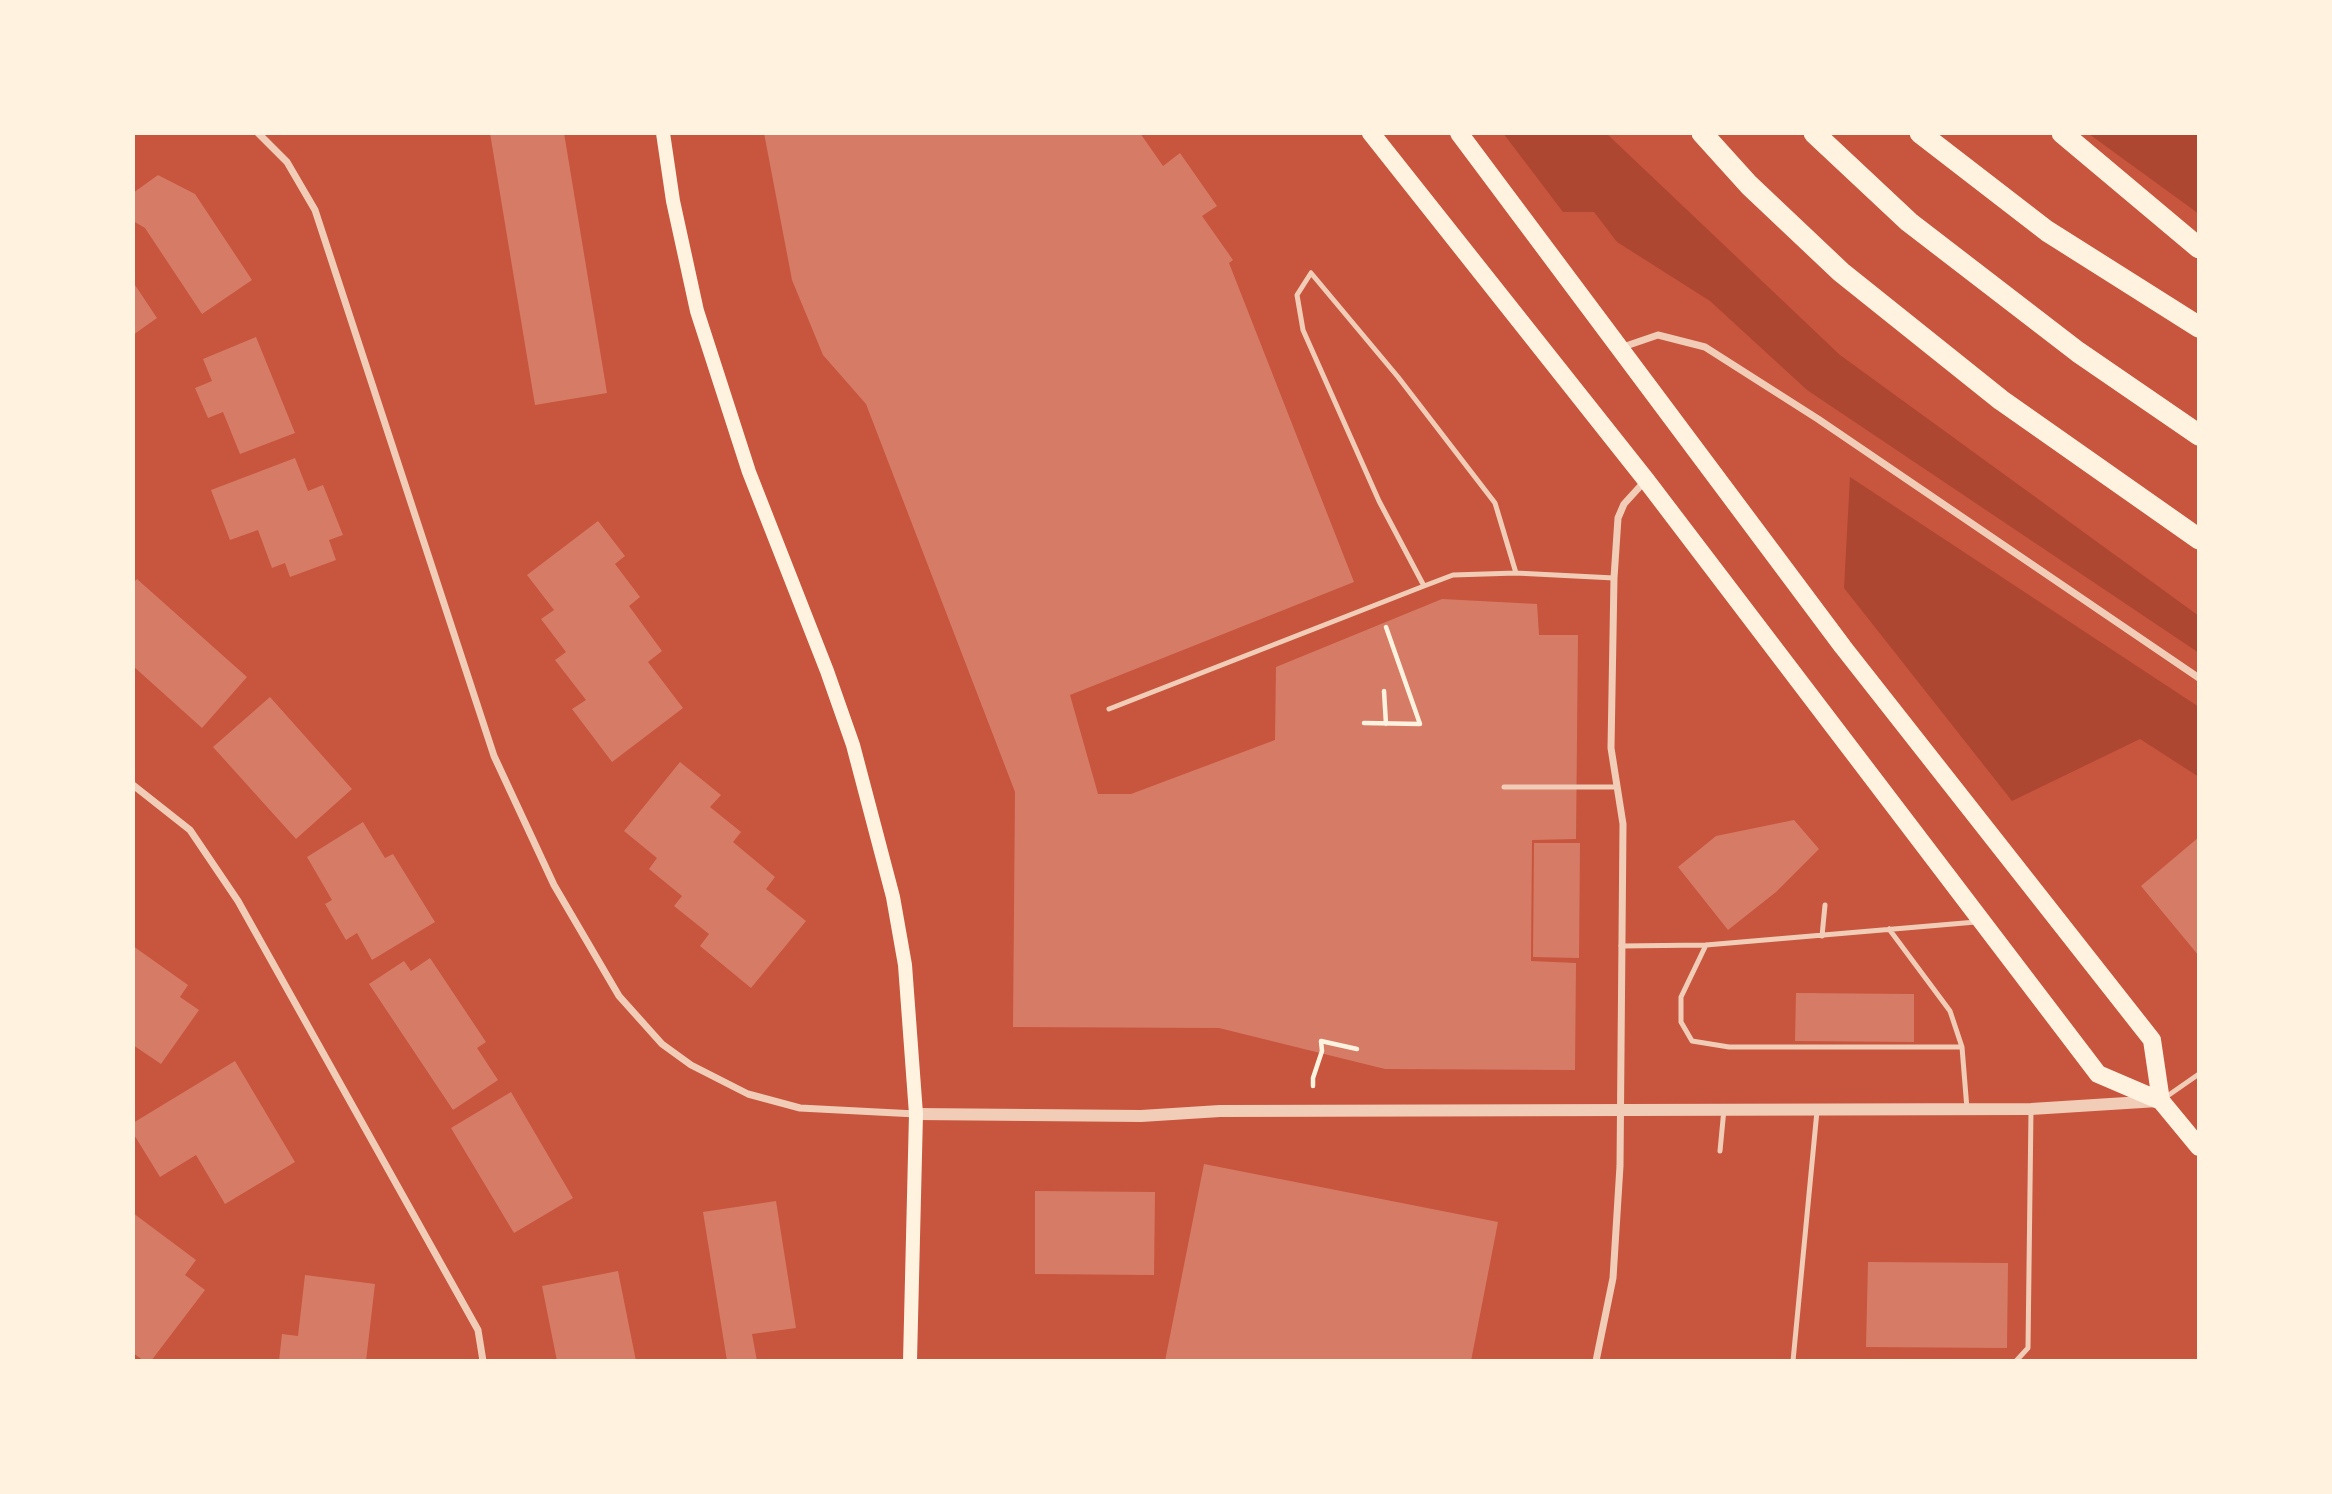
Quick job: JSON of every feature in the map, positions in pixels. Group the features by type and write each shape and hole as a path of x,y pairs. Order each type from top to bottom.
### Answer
{"highway":[{"path":"1702,133 1749,185 1840,272 2001,400 2199,538"},
{"path":"1814,133 1909,222 2078,352 2199,435"},
{"path":"1920,133 2047,231 2199,327"},
{"path":"2062,133 2199,248"}],"main road":[{"path":"663,133 673,201 697,311 748,472 827,671 869,798 893,897 905,965 916,1114 910,1361"},
{"path":"1371,133 1646,480 2098,1074 2161,1101 2199,1147"},
{"path":"1459,133 1843,647 2152,1040 2161,1101"}],"street":[{"path":"258,133 287,162 315,210 494,756 554,886 619,996 662,1044 691,1065 748,1094 800,1108 916,1114 1141,1116 1315,1110 2031,1109 2161,1101"},
{"path":"1619,349 1658,335 1705,347 1807,412 2199,678"},
{"path":"1596,1361 1613,1278 1620,1166 1618,1109 1623,824 1611,748 1614,578 1618,518 1624,504 1646,480"},
{"path":"133,785 190,830 238,901 478,1330 483,1361"}],"lane":[{"path":"1424,586 1379,500 1303,330 1297,295 1311,273 1398,377 1495,503 1516,573"},
{"path":"1109,709 1453,575 1516,573 1614,578"},
{"path":"1504,788 1617,787"},
{"path":"1822,936 1825,905"},
{"path":"1621,946 1706,944 1822,936 1979,921"},
{"path":"1889,929 1950,1011 1962,1047 1967,1109"},
{"path":"1706,944 1681,997 1682,1022 1692,1041 1729,1047 1962,1047"},
{"path":"2161,1101 2199,1073"},
{"path":"1793,1361 1817,1108"},
{"path":"1720,1151 1724,1109"},
{"path":"2016,1361 2028,1348 2031,1109"}],"path":[{"path":"1364,723 1420,724 1386,627"},
{"path":"1384,691 1386,724"},
{"path":"1315,1110 1313,1078 1322,1051 1321,1041 1357,1049"}],"shaded area":[{"path":"1503,133 1606,133 1840,355 2199,616 2199,653 1807,390 1710,301 1617,242 1594,212 1563,212"},
{"path":"2199,133 2199,214 2089,134"},
{"path":"1850,477 2199,707 2199,777 2140,739 2012,801 1844,588"}],"building":[{"path":"490,133 564,133 607,393 535,405"},
{"path":"764,133 1140,133 1163,166 1180,153 1217,206 1202,216 1233,260 1229,263 1354,582 1070,695 1098,794 1131,794 1275,740 1276,667 1442,599 1537,604 1539,635 1578,635 1576,839 1532,840 1531,961 1576,963 1575,1070 1385,1069 1219,1028 1013,1027 1015,792 866,404 823,355 792,280"},
{"path":"158,175 195,194 252,280 202,314 145,228 133,221 133,193"},
{"path":"133,282 157,318 133,335"},
{"path":"256,337 295,433 240,454 223,412 208,418 195,388 212,381 203,359"},
{"path":"295,458 308,491 323,485 343,535 329,540 336,560 290,577 285,563 272,568 258,530 230,540 211,490"},
{"path":"598,521 625,556 615,564 640,597 629,606 662,651 648,662 683,708 612,762 572,709 586,700 555,660 566,652 541,619 554,610 527,575"},
{"path":"137,579 247,677 202,728 133,666 133,583"},
{"path":"270,697 352,789 296,839 213,747"},
{"path":"680,762 721,795 710,807 741,832 733,842 775,877 766,889 806,921 751,988 700,946 709,934 674,906 682,896 649,869 657,858 624,831"},
{"path":"1794,820 1819,849 1776,892 1728,930 1678,867 1716,836"},
{"path":"363,822 385,858 393,854 435,922 372,960 357,933 346,940 325,904 332,900 307,857"},
{"path":"2199,837 2199,956 2141,886"},
{"path":"1534,843 1580,843 1579,958 1533,957"},
{"path":"133,946 188,985 180,997 199,1010 161,1064 133,1045"},
{"path":"430,958 486,1042 477,1048 498,1080 453,1110 369,984 404,961 411,971"},
{"path":"1796,993 1914,994 1914,1042 1795,1041"},
{"path":"235,1061 295,1162 225,1204 196,1155 160,1177 133,1133 133,1123"},
{"path":"511,1092 573,1198 514,1233 451,1128"},
{"path":"1204,1164 1498,1222 1471,1361 1165,1361"},
{"path":"1035,1191 1155,1192 1154,1275 1035,1274"},
{"path":"776,1201 796,1328 752,1334 757,1361 727,1361 703,1212"},
{"path":"133,1213 196,1260 185,1275 205,1290 151,1361 144,1361 133,1353"},
{"path":"1868,1262 2008,1263 2007,1348 1866,1347"},
{"path":"618,1271 636,1361 557,1361 542,1286"},
{"path":"305,1275 375,1284 366,1361 279,1361 282,1334 298,1336"}]}
